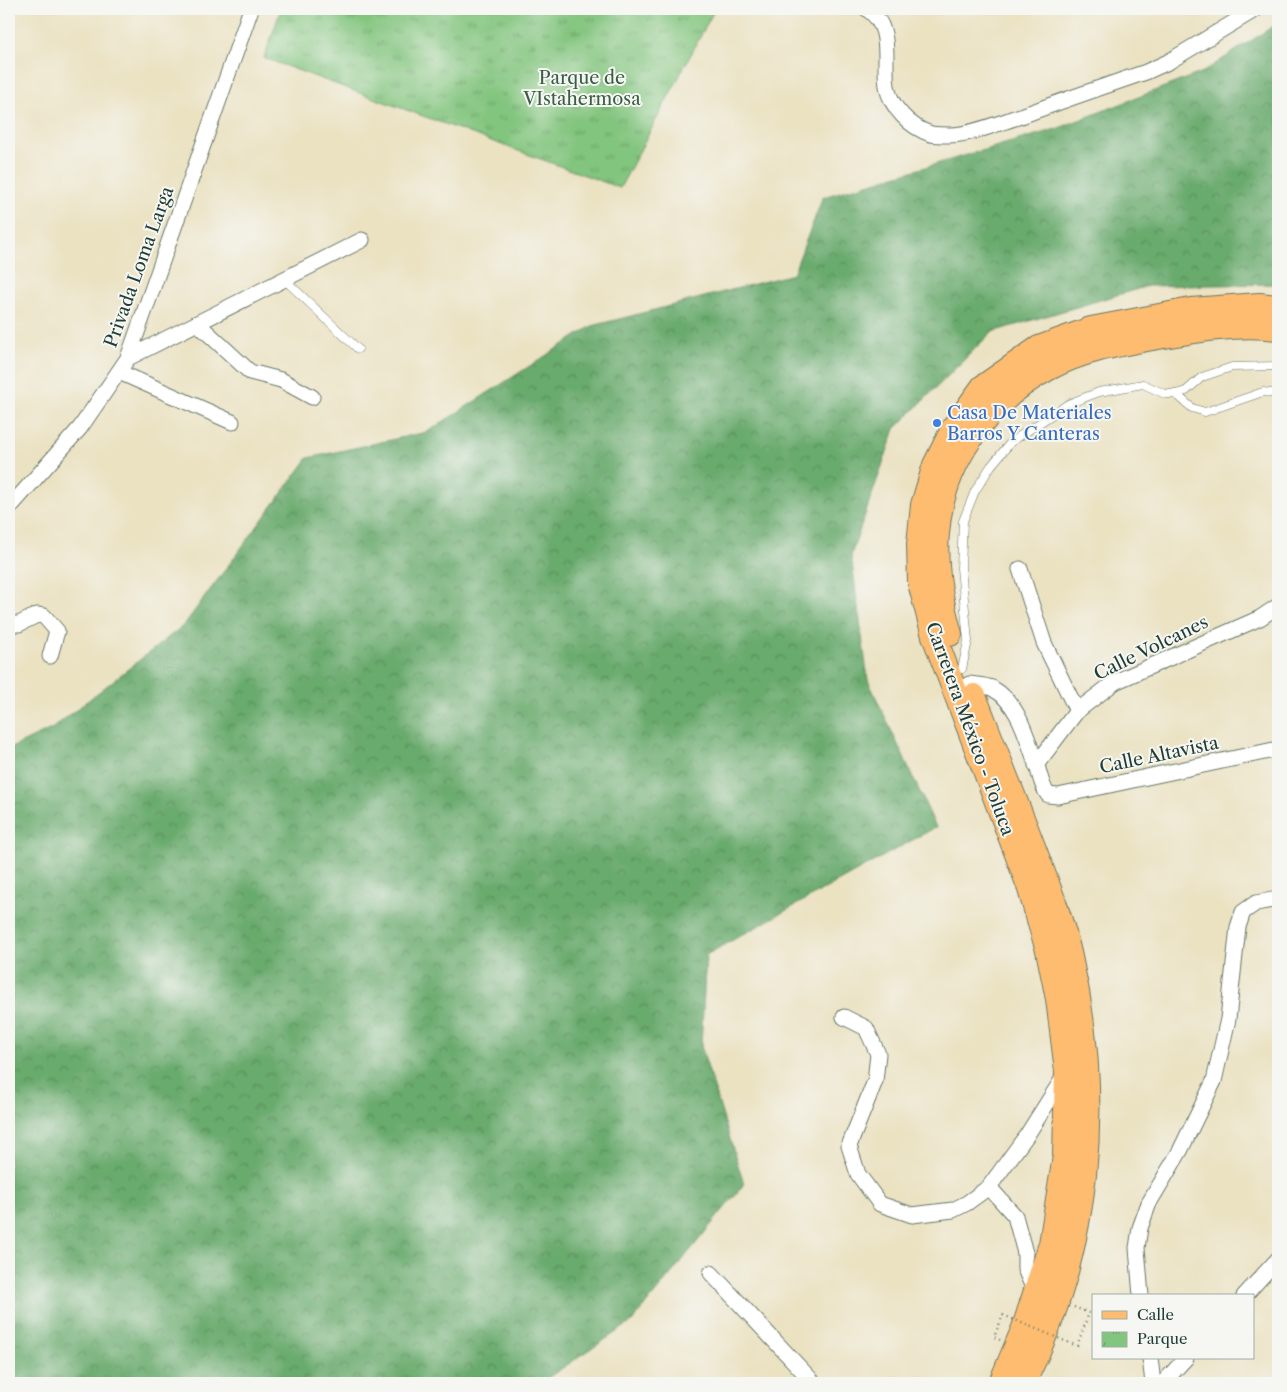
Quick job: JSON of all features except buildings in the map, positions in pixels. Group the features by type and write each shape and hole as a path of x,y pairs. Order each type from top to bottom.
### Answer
{"main road":[{"name":"Carretera México - Toluca","path":"1001,1383 1024,1328 1051,1244 1065,1156 1067,1071 1058,999 1048,950 1029,886 934,636 920,583 919,544 923,505 935,465 954,427 983,387 1040,348 1092,329 1191,310 1260,305 1278,307"},
{"name":"Carretera México - Toluca","path":"1023,1383 1043,1343 1058,1302 1075,1232 1082,1193 1086,1151 1088,1099 1085,1047 1080,1005 1070,956 1058,917 1043,872 949,633 936,557 941,507 949,480 971,435 1009,395 1029,380 1050,368 1104,347 1182,333 1214,329 1278,328"}],"street":[{"name":"Privada Loma Larga","path":"9,508 80,428 128,358 251,9"},
{"path":"867,9 873,13 883,28 886,42 887,88 894,106 910,123 931,134 952,135 988,127 1146,72 1168,62 1256,9"},
{"path":"128,358 362,240"},
{"path":"197,323 250,372 281,380 312,397"},
{"path":"119,372 232,422"},
{"path":"1020,569 1044,643 1077,711"},
{"name":"Calle Volcanes","path":"1036,765 1077,711 1115,682 1260,618 1278,606"},
{"path":"9,624 19,624 37,615 44,616 57,631 50,656"},
{"path":"965,677 990,687 1005,698 1017,713 1036,765"},
{"name":"Calle Altavista","path":"1036,765 1042,786 1048,795 1058,796 1278,749"},
{"path":"1141,1294 1137,1248 1140,1228 1149,1202 1180,1151 1214,1081 1228,1019 1238,927 1243,912 1256,903 1278,899"},
{"path":"844,1017 866,1028 878,1054 875,1081 849,1146 858,1174 880,1204 912,1215 953,1210 967,1204 989,1187 1027,1135 1067,1071"},
{"path":"989,1187 1015,1216 1025,1253 1026,1269 1034,1292"},
{"path":"1246,1294 1278,1259"},
{"path":"711,1273 814,1383"},
{"path":"1150,1360 1154,1383"},
{"path":"1163,1383 1184,1360"}],"lane":[{"path":"284,279 358,349"},
{"path":"965,677 968,641 962,568 963,521 975,491 991,466 1012,442 1068,404 1099,392 1143,384 1165,394 1176,394 1186,391 1202,377 1232,368 1278,366"},
{"path":"1176,394 1192,408 1205,412 1263,392 1278,394"}],"path":[{"path":"994,1337 1003,1315 1077,1346 1089,1313"}],"green space":[{"name":"Parque de VIstahermosa","path":"281,9 715,9 620,188 264,58"},
{"path":"1278,23 1278,284 1148,286 992,332 895,429 851,555 868,680 936,827 706,955 701,1046 744,1184 633,1321 540,1383 9,1383 9,749 53,728 184,625 308,458 427,432 592,326 793,274 823,197 1056,129 1203,72"}],"place":[{"name":"Casa De Materiales Barros Y Canteras","path":"937,423"}]}
